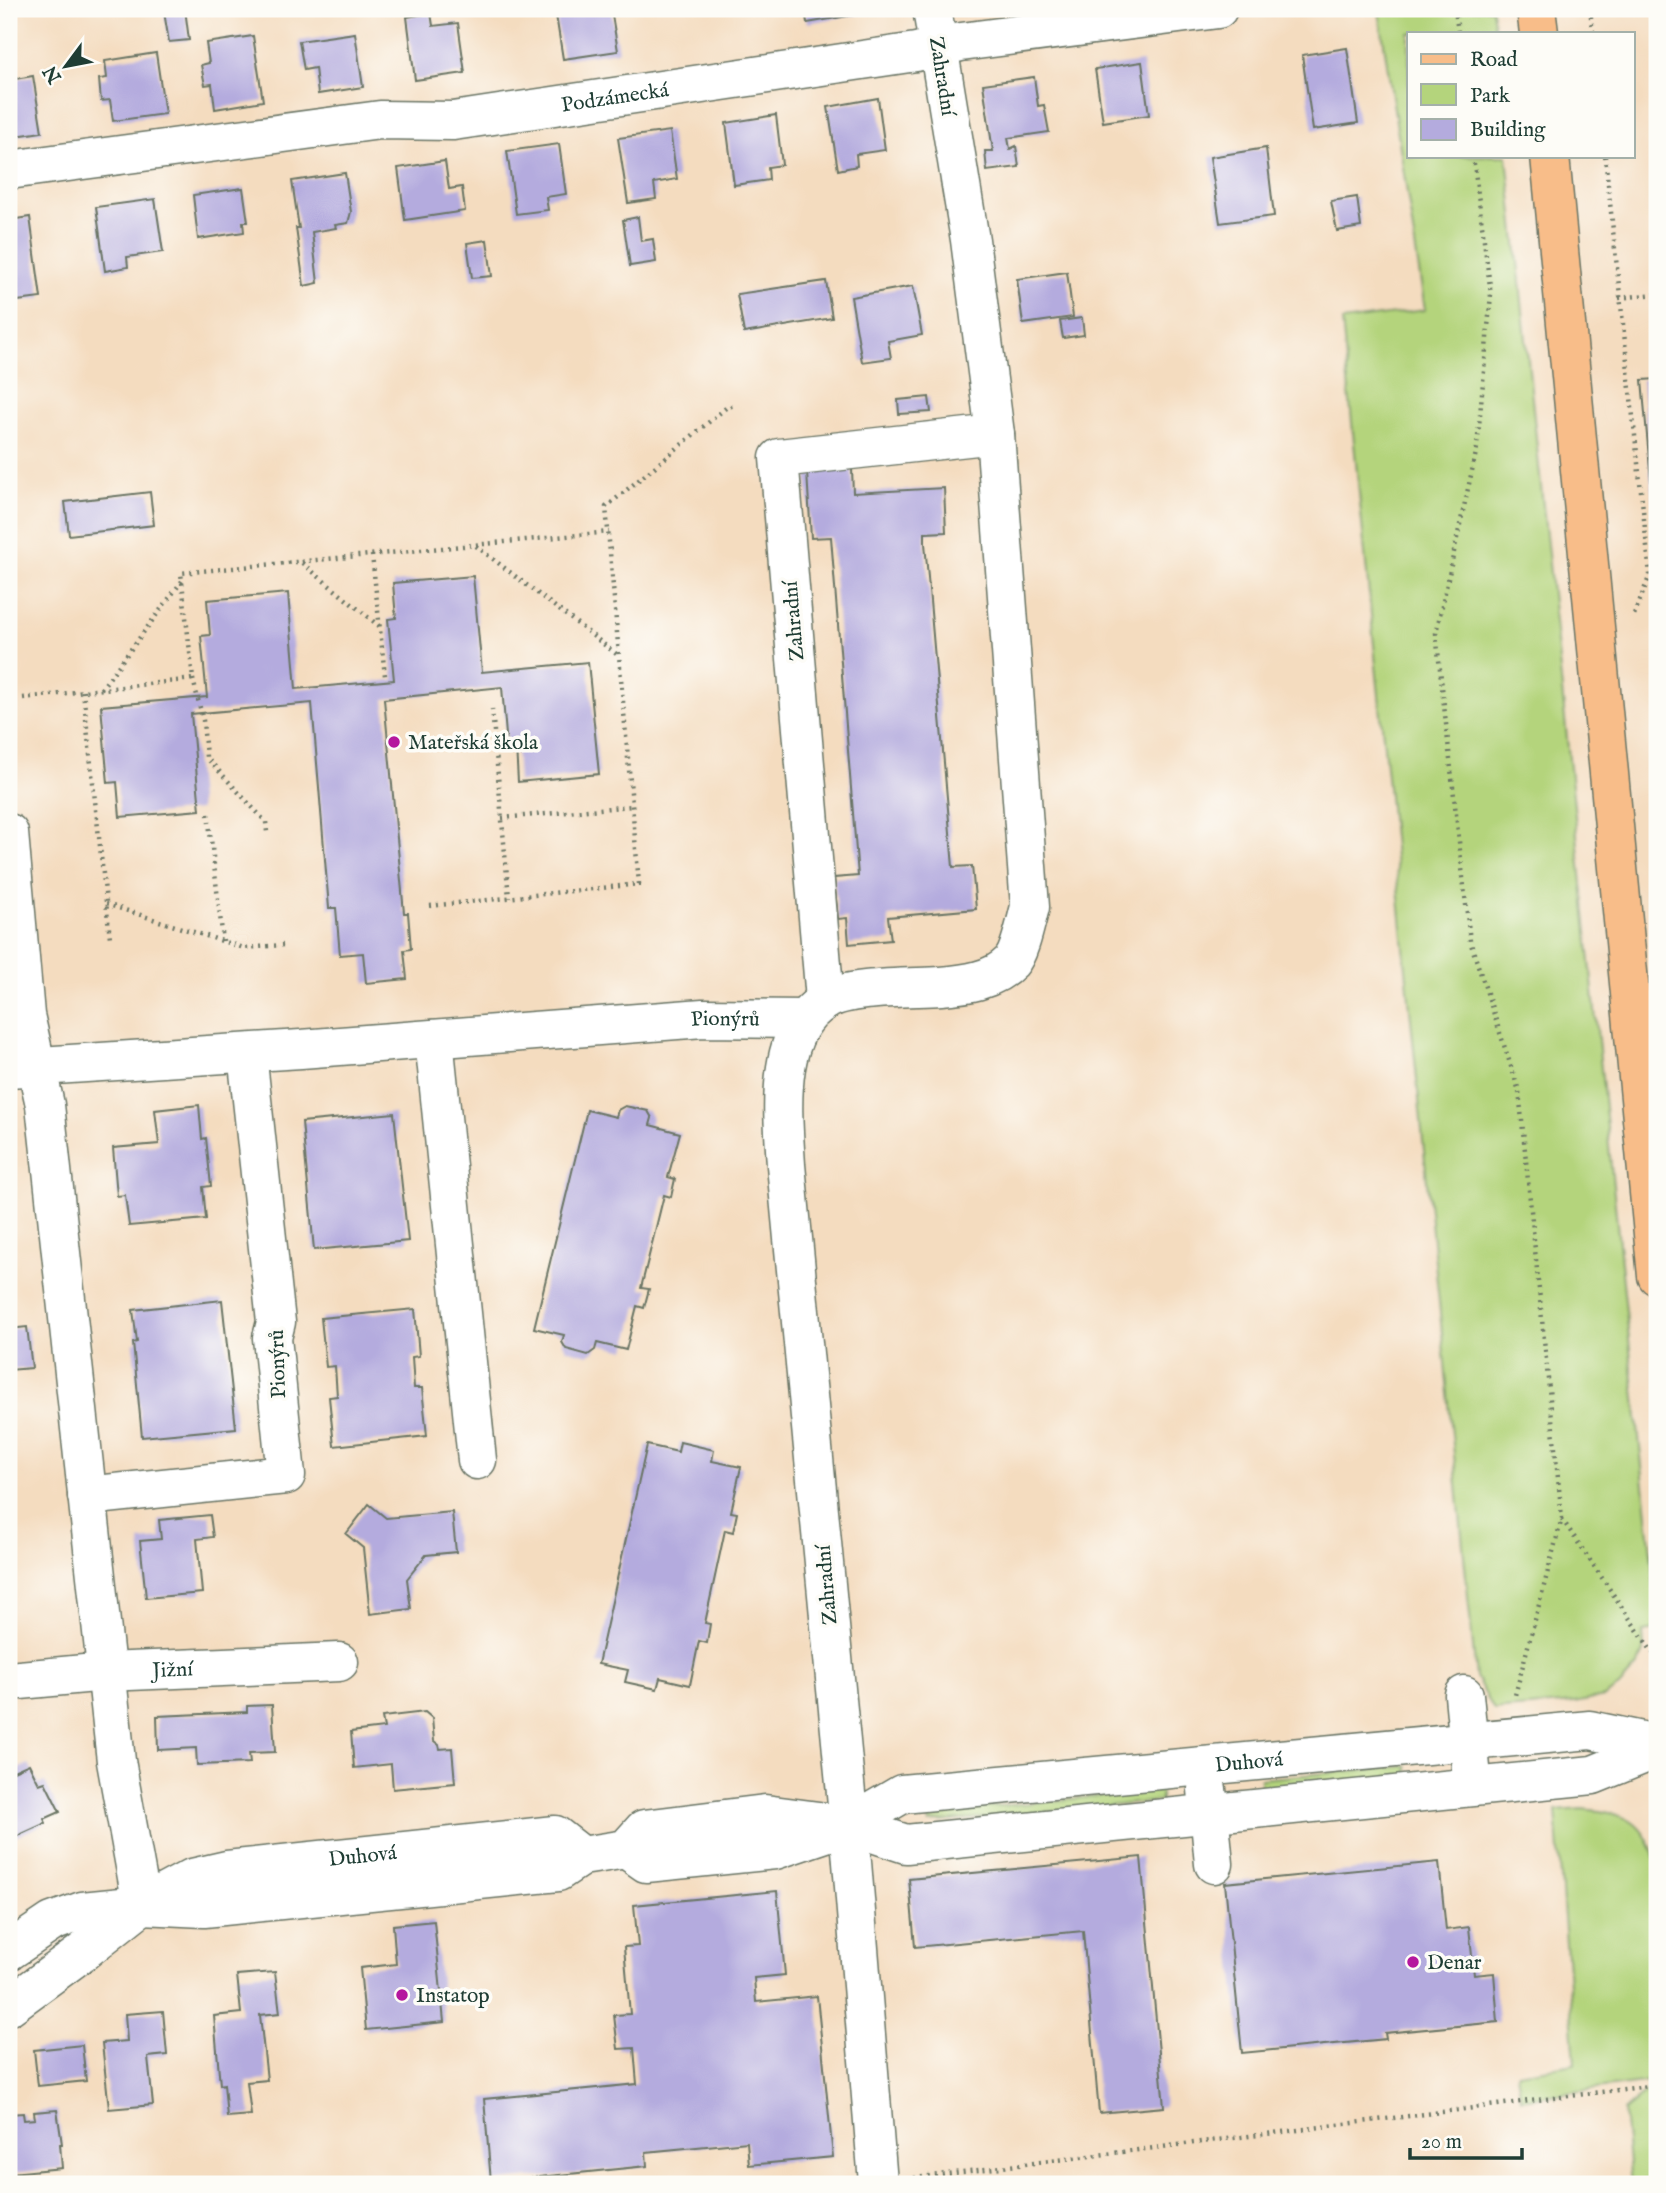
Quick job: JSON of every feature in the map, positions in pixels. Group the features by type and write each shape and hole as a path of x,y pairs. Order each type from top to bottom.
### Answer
{"main road":[{"path":"1536,9 1539,32"},
{"path":"1550,158 1657,1276"}],"street":[{"name":"Zahradní","path":"878,2183 849,1825 783,1109 784,1074 793,1042 815,1010 850,992 968,984 996,973 1012,961 1030,906 995,434 970,240 932,9"},
{"name":"Podzámecká","path":"9,170 380,120 453,121 961,42 1218,9"},
{"name":"Zahradní","path":"815,1010 779,458 995,434"},
{"path":"9,833 25,1014 22,1067 45,1105 116,1761 142,1905 9,2006"},
{"name":"Pionýrů","path":"22,1067 247,1053 815,1010"},
{"path":"434,1039 477,1460"},
{"name":"Pionýrů","path":"87,1496 286,1475 272,1338 275,1322 247,1053"},
{"name":"Jižní","path":"9,1681 106,1672 339,1662"},
{"path":"1464,1695 1473,1788"},
{"name":"Duhová","path":"849,1825 902,1794 1590,1730 1657,1746"},
{"name":"Duhová","path":"9,1951 52,1922 82,1911 142,1905 204,1908 325,1877 558,1872 582,1856 626,1849 644,1829 765,1814 849,1825 906,1844 1593,1775 1657,1746"},
{"path":"1204,1766 1214,1864"}],"path":[{"path":"1455,9 1458,32"},
{"path":"1590,9 1593,32"},
{"path":"1473,158 1491,294 1477,448 1436,633 1470,941 1519,1091 1562,1518 1511,1710"},
{"path":"1605,158 1650,575 1629,626"},
{"path":"1619,299 1657,294"},
{"path":"430,906 639,884 606,508 727,407 736,405"},
{"path":"267,832 266,822 206,757 203,720 193,679 181,573 609,533"},
{"path":"475,545 619,657"},
{"path":"372,555 385,676"},
{"path":"301,562 379,626"},
{"path":"100,690 182,582"},
{"path":"23,698 193,679"},
{"path":"83,691 110,938"},
{"path":"492,709 509,898"},
{"path":"502,818 632,806"},
{"path":"208,814 223,941"},
{"path":"106,904 244,948 284,945"},
{"path":"1562,1518 1653,1653"},
{"path":"878,2183 1657,2085"}],"green space":[{"path":"1492,9 1495,32 1407,32 1407,158 1507,158 1657,1612 1657,1630 1643,1632 1644,1652 1636,1668 1619,1687 1604,1697 1574,1703 1494,1710 1476,1677 1342,321 1425,310 1379,11"},
{"path":"1407,1766 1407,1777 1260,1789 1260,1779"},
{"path":"1161,1790 1161,1801 929,1823 929,1813"},
{"path":"1582,1809 1611,1813 1632,1822 1647,1838 1657,1866 1657,2081 1521,2099 1517,2073 1575,2064 1556,1811"},
{"path":"1657,2082 1657,2184 1631,2184 1624,2111"}],"building":[{"path":"185,9 189,40 169,42 164,12"},
{"path":"240,9 275,9 275,10 241,15"},
{"path":"555,9 611,9 618,51 563,59"},
{"path":"805,9 865,9 866,13 807,23"},
{"path":"431,13 433,26 458,23 465,73 415,80 407,17"},
{"path":"355,33 363,87 318,94 315,68 304,70 299,41"},
{"path":"253,36 263,101 215,109 212,84 205,85 201,65 209,63 206,43"},
{"path":"1347,48 1358,123 1313,130 1302,55"},
{"path":"156,53 165,114 113,121 110,100 101,101 99,79 107,78 105,61"},
{"path":"1142,62 1149,115 1103,122 1095,69"},
{"path":"33,76 42,132 9,137 9,80"},
{"path":"1034,77 1038,106 1044,105 1049,132 1008,138 1010,149 1016,146 1019,167 987,171 985,151 993,151 983,84"},
{"path":"878,98 885,150 856,154 857,166 838,170 828,107"},
{"path":"776,115 782,165 768,167 769,180 734,185 726,123"},
{"path":"670,131 677,179 654,183 656,199 628,203 618,138"},
{"path":"559,144 566,194 546,197 548,210 516,214 507,151"},
{"path":"1266,148 1274,216 1220,223 1210,157"},
{"path":"445,161 449,189 462,187 465,211 405,220 398,168"},
{"path":"345,173 351,212 348,223 312,232 318,283 304,286 292,181"},
{"path":"243,188 248,222 243,222 244,232 198,239 193,195"},
{"path":"1357,197 1361,227 1337,231 1331,201"},
{"path":"155,199 163,252 127,257 128,267 105,271 96,207"},
{"path":"30,217 41,298 9,302 9,220"},
{"path":"638,217 641,241 653,239 656,262 630,266 623,220"},
{"path":"487,240 492,276 472,278 467,243"},
{"path":"1067,272 1073,317 1023,324 1017,279"},
{"path":"826,281 832,318 744,333 737,294"},
{"path":"913,286 922,335 888,341 891,358 862,362 851,297"},
{"path":"1082,318 1084,335 1063,338 1060,321"},
{"path":"1657,379 1657,525 1655,525 1642,380"},
{"path":"929,397 931,412 899,414 898,400"},
{"path":"852,469 853,493 944,488 946,532 925,533 925,543 953,867 972,866 976,909 888,917 891,940 849,944 847,918 838,919 834,878 858,876 831,537 811,538 807,472"},
{"path":"150,492 154,525 69,535 65,502"},
{"path":"473,576 482,672 588,662 599,774 518,782 516,746 507,747 502,687 384,699 404,913 408,913 411,949 404,950 407,979 366,983 363,953 340,955 336,908 329,908 312,703 191,714 200,810 120,817 117,782 108,783 101,706 207,697 201,636 210,635 207,600 288,593 296,689 394,680 388,619 396,618 393,583"},
{"path":"199,1105 211,1186 203,1187 206,1219 129,1226 125,1195 117,1196 113,1148 159,1144 155,1110"},
{"path":"625,1106 648,1111 652,1118 650,1125 680,1133 668,1177 675,1179 671,1197 664,1195 641,1288 649,1289 644,1308 637,1306 626,1350 597,1343 595,1350 588,1355 566,1349 562,1342 564,1335 534,1328 587,1110 616,1117 618,1110"},
{"path":"394,1113 408,1241 314,1250 302,1122"},
{"path":"222,1300 236,1428 142,1437 133,1343 137,1342 133,1310"},
{"path":"415,1309 419,1356 412,1357 414,1388 422,1388 427,1436 334,1446 329,1397 337,1396 335,1366 326,1367 321,1318"},
{"path":"27,1327 32,1368 9,1370 9,1329"},
{"path":"680,1442 714,1450 712,1461 741,1467 731,1512 737,1513 733,1532 725,1530 705,1623 710,1624 707,1643 699,1641 690,1685 660,1678 657,1689 625,1682 628,1670 598,1664 647,1445 678,1452"},
{"path":"369,1504 386,1518 452,1512 456,1552 426,1555 407,1579 411,1609 370,1614 363,1548 346,1534"},
{"path":"210,1515 213,1537 197,1539 202,1593 146,1598 140,1541 161,1539 159,1520"},
{"path":"272,1705 275,1752 249,1753 250,1763 197,1765 196,1748 158,1750 157,1716 247,1712 247,1706"},
{"path":"425,1712 432,1718 434,1741 440,1749 452,1748 455,1783 393,1789 391,1764 354,1768 351,1732 384,1728 382,1717"},
{"path":"29,1764 39,1784 45,1782 60,1812 44,1819 46,1823 13,1838 9,1828 9,1773"},
{"path":"1141,1857 1164,2107 1099,2113 1083,1931 915,1947 909,1879"},
{"path":"1439,1862 1446,1930 1469,1927 1474,1975 1494,1973 1498,2022 1385,2033 1386,2039 1242,2053 1225,1883"},
{"path":"777,1891 785,1975 754,1978 756,2002 817,1996 833,2157 749,2165 747,2142 646,2152 647,2166 491,2182 484,2099 637,2084 634,2048 618,2049 614,2015 630,2014 624,1947 638,1946 634,1905"},
{"name":"Instatop","path":"434,1921 444,2022 366,2030 360,1968 396,1964 393,1925"},
{"path":"275,1972 280,2013 260,2015 267,2080 247,2082 251,2115 227,2117 224,2084 220,2085 214,2016 241,2013 237,1975"},
{"path":"163,2011 167,2055 148,2057 153,2105 109,2109 102,2043 127,2041 125,2014"},
{"path":"82,2045 86,2081 38,2086 34,2050"},
{"path":"57,2110 62,2168 11,2173 9,2114 23,2113 24,2120 35,2119 34,2112"}],"place":[{"name":"Mateřská škola","path":"394,742"},
{"name":"Denar","path":"1413,1962"},
{"name":"Instatop","path":"402,1995"}]}
